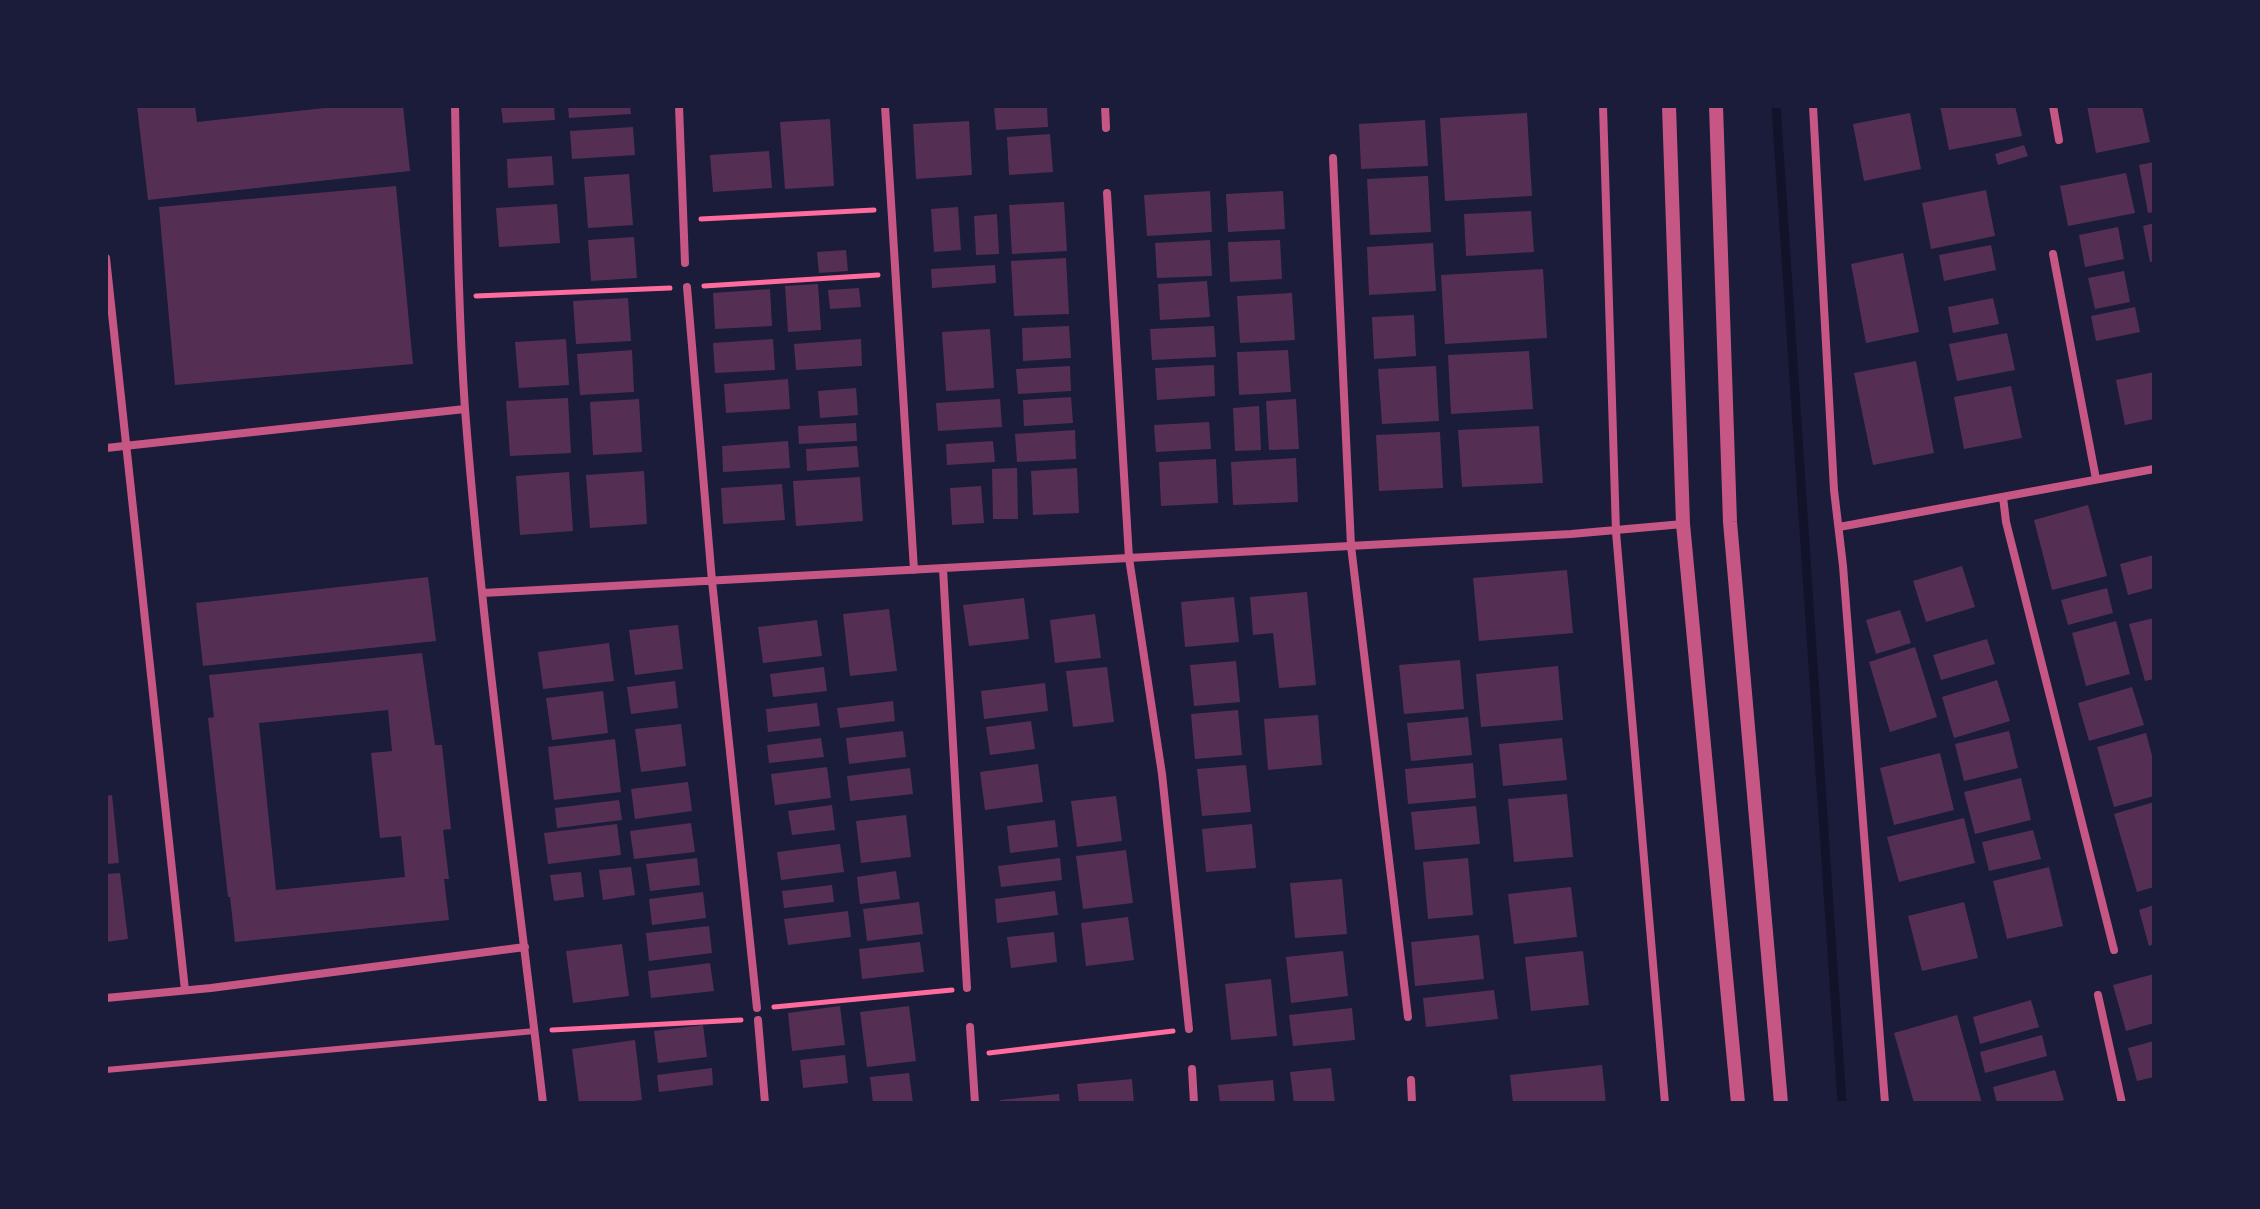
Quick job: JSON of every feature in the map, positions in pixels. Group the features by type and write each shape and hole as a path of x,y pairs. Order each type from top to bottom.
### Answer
{"street":[{"path":"455,106 465,409 483,593 543,1103"},
{"path":"679,106 685,263"},
{"path":"885,106 914,570"},
{"path":"1105,106 1106,128"},
{"path":"1603,106 1620,531 1665,1103"},
{"path":"1669,106 1678,524 1738,1103"},
{"path":"1716,106 1730,522 1781,1103"},
{"path":"1813,106 1834,490 1885,1103"},
{"path":"2053,106 2059,140"},
{"path":"1333,158 1351,546 1408,1017"},
{"path":"1107,193 1129,558 1162,774 1189,1029"},
{"path":"2053,254 2096,479"},
{"path":"106,258 185,990"},
{"path":"687,287 712,581 757,1008"},
{"path":"106,448 465,409"},
{"path":"1839,527 2154,469"},
{"path":"2003,497 2006,522 2114,950"},
{"path":"483,593 1620,531 1678,524"},
{"path":"943,569 967,988"},
{"path":"106,998 525,947"},
{"path":"2098,995 2122,1103"},
{"path":"758,1020 765,1103"},
{"path":"970,1027 975,1103"},
{"path":"1192,1069 1194,1103"},
{"path":"1411,1080 1412,1103"}],"lane":[{"path":"106,1070 535,1031"}],"path":[{"path":"684,220 891,204"},
{"path":"459,297 895,274"},
{"path":"757,1008 967,988"},
{"path":"535,1031 758,1020"},
{"path":"972,1055 1189,1029"}],"building":[{"path":"137,106 195,106 197,122 343,106 403,106 410,171 148,200"},
{"path":"501,106 554,106 555,120 503,123"},
{"path":"568,106 630,106 631,114 569,118"},
{"path":"994,106 1047,106 1048,127 996,130"},
{"path":"1940,106 2015,106 2022,136 1949,150"},
{"path":"2087,106 2142,106 2150,142 2096,153"},
{"path":"1527,113 1532,196 1445,201 1440,118"},
{"path":"1910,113 1921,169 1864,181 1853,124"},
{"path":"830,119 834,186 785,189 780,122"},
{"path":"1425,120 1428,166 1361,169 1359,124"},
{"path":"969,121 972,175 916,179 913,124"},
{"path":"633,127 635,155 572,159 570,131"},
{"path":"1050,134 1053,172 1009,175 1007,137"},
{"path":"2024,145 2028,156 1998,165 1995,154"},
{"path":"769,151 772,188 713,192 710,155"},
{"path":"552,156 554,185 508,188 507,159"},
{"path":"2154,162 2154,212 2148,213 2139,165"},
{"path":"2126,173 2135,213 2068,226 2060,186"},
{"path":"629,174 633,225 588,228 584,177"},
{"path":"1428,176 1431,232 1370,235 1367,179"},
{"path":"396,186 413,364 175,385 159,207"},
{"path":"1986,190 1995,236 1931,249 1922,203"},
{"path":"1210,191 1212,232 1147,236 1144,195"},
{"path":"1283,191 1285,229 1228,232 1226,194"},
{"path":"1064,202 1067,251 1012,254 1009,205"},
{"path":"557,204 560,243 499,247 496,208"},
{"path":"958,207 961,250 934,252 931,209"},
{"path":"1531,211 1534,252 1466,256 1464,214"},
{"path":"997,214 999,254 976,255 974,216"},
{"path":"2154,223 2154,261 2150,262 2143,226"},
{"path":"2118,227 2124,259 2085,267 2079,235"},
{"path":"634,237 637,278 591,281 588,240"},
{"path":"1210,240 1212,276 1157,278 1155,243"},
{"path":"1280,240 1282,279 1230,282 1228,242"},
{"path":"1433,243 1436,291 1369,295 1367,247"},
{"path":"1991,245 1996,270 1944,281 1939,255"},
{"path":"846,250 848,271 819,273 817,252"},
{"path":"1903,253 1919,332 1866,343 1851,264"},
{"path":"1066,258 1069,314 1014,316 1011,261"},
{"path":"995,265 996,283 932,288 931,269"},
{"path":"1543,269 1547,338 1445,344 1441,275"},
{"path":"2124,271 2130,302 2095,309 2088,278"},
{"path":"1207,281 1210,317 1160,320 1158,284"},
{"path":"818,284 821,330 788,332 785,286"},
{"path":"859,288 861,307 830,309 828,290"},
{"path":"770,289 772,326 715,329 713,293"},
{"path":"1292,293 1295,340 1240,343 1237,296"},
{"path":"628,298 631,341 576,344 573,301"},
{"path":"1993,298 1999,324 1953,333 1948,307"},
{"path":"2135,307 2140,332 2096,341 2091,316"},
{"path":"1414,315 1416,356 1374,359 1372,317"},
{"path":"1069,326 1071,358 1023,361 1022,328"},
{"path":"1214,326 1216,357 1152,360 1150,329"},
{"path":"990,329 994,388 946,391 942,332"},
{"path":"2007,333 2015,370 1957,381 1949,344"},
{"path":"566,339 569,385 519,388 515,342"},
{"path":"773,339 775,370 715,373 713,343"},
{"path":"861,339 862,366 796,370 794,344"},
{"path":"632,350 634,392 580,395 577,354"},
{"path":"1288,350 1291,392 1239,395 1237,352"},
{"path":"1529,351 1533,409 1451,414 1448,355"},
{"path":"1916,361 1934,453 1873,465 1854,373"},
{"path":"1214,365 1215,396 1157,400 1155,368"},
{"path":"1070,366 1071,391 1018,394 1016,369"},
{"path":"1436,366 1439,421 1382,424 1378,369"},
{"path":"2154,372 2154,419 2125,425 2116,380"},
{"path":"788,379 790,409 726,413 724,384"},
{"path":"2011,386 2022,438 1964,449 1954,397"},
{"path":"856,388 858,415 820,418 818,391"},
{"path":"1071,397 1073,423 1024,426 1023,400"},
{"path":"568,398 571,453 510,456 506,401"},
{"path":"639,399 642,452 593,455 590,402"},
{"path":"1000,399 1002,427 938,431 936,403"},
{"path":"1296,399 1299,449 1269,450 1266,401"},
{"path":"1259,406 1261,450 1235,451 1233,408"},
{"path":"1209,422 1211,449 1156,452 1154,425"},
{"path":"856,423 857,441 799,444 798,426"},
{"path":"1539,426 1543,483 1462,487 1458,430"},
{"path":"1075,430 1076,459 1017,462 1015,434"},
{"path":"1440,432 1443,488 1379,491 1376,435"},
{"path":"788,441 790,468 723,472 722,446"},
{"path":"993,441 995,462 947,465 946,444"},
{"path":"857,446 859,467 807,471 806,449"},
{"path":"1296,458 1298,502 1233,505 1231,462"},
{"path":"1216,459 1218,503 1161,506 1159,462"},
{"path":"1017,468 1018,519 993,519 992,469"},
{"path":"1077,468 1079,513 1033,515 1031,471"},
{"path":"644,471 647,524 590,528 586,475"},
{"path":"569,472 573,531 520,535 516,476"},
{"path":"860,477 863,521 796,526 793,481"},
{"path":"782,484 785,520 723,524 721,488"},
{"path":"981,486 984,523 952,525 950,488"},
{"path":"2088,505 2107,576 2052,590 2034,520"},
{"path":"2154,555 2154,588 2128,595 2120,564"},
{"path":"1962,566 1975,607 1926,622 1913,581"},
{"path":"1567,570 1573,633 1479,641 1473,578"},
{"path":"428,577 436,641 203,666 196,603"},
{"path":"2107,588 2113,613 2068,625 2061,600"},
{"path":"1307,592 1316,685 1279,688 1273,633 1253,635 1250,597"},
{"path":"1234,597 1239,642 1185,647 1181,602"},
{"path":"1024,598 1029,639 969,646 963,605"},
{"path":"889,609 897,671 850,676 843,614"},
{"path":"1900,610 1911,643 1876,654 1866,620"},
{"path":"1095,614 1101,658 1055,663 1050,620"},
{"path":"2154,618 2154,679 2145,681 2129,624"},
{"path":"817,620 822,656 763,663 758,627"},
{"path":"2116,621 2130,674 2086,686 2072,633"},
{"path":"678,625 683,669 635,675 629,630"},
{"path":"1987,639 1995,664 1941,680 1933,655"},
{"path":"609,643 614,681 543,689 538,652"},
{"path":"1915,647 1937,717 1890,732 1869,662"},
{"path":"422,653 435,745 442,745 451,829 443,830 449,879 444,879 449,920 235,942 208,718 214,717 209,675","holes":["388,710 392,751 371,753 380,838 401,836 405,877 276,890 259,723"]},
{"path":"1460,660 1464,709 1404,714 1399,665"},
{"path":"1236,661 1240,702 1194,706 1190,665"},
{"path":"1558,666 1563,720 1481,727 1476,674"},
{"path":"824,667 827,691 773,697 770,674"},
{"path":"1107,667 1114,722 1073,727 1066,671"},
{"path":"1997,680 2010,721 1954,738 1942,697"},
{"path":"675,681 678,708 631,714 627,687"},
{"path":"1045,683 1048,711 984,719 981,691"},
{"path":"2132,687 2144,725 2089,741 2078,703"},
{"path":"603,691 608,733 552,740 546,698"},
{"path":"893,701 895,721 840,728 837,708"},
{"path":"817,703 820,726 768,732 766,709"},
{"path":"1238,710 1242,755 1195,759 1191,714"},
{"path":"1318,715 1322,765 1268,770 1264,719"},
{"path":"1468,717 1472,755 1411,761 1407,723"},
{"path":"1031,721 1035,749 990,755 986,727"},
{"path":"681,724 686,766 641,772 635,729"},
{"path":"903,731 906,757 849,764 846,738"},
{"path":"2009,731 2018,768 1964,781 1955,744"},
{"path":"2146,733 2154,763 2154,796 2114,807 2097,747"},
{"path":"821,738 824,757 769,763 767,745"},
{"path":"1562,738 1567,780 1503,786 1499,744"},
{"path":"615,739 621,792 554,800 548,747"},
{"path":"1940,753 1954,810 1894,825 1880,768"},
{"path":"1473,763 1476,798 1408,804 1405,769"},
{"path":"1038,764 1043,802 985,810 980,772"},
{"path":"1246,765 1251,812 1202,816 1197,769"},
{"path":"827,767 831,798 775,805 771,774"},
{"path":"910,768 913,794 850,801 847,776"},
{"path":"2021,778 2031,820 1975,834 1964,792"},
{"path":"688,782 692,811 635,819 631,789"},
{"path":"1567,794 1573,857 1514,862 1508,799"},
{"path":"112,795 119,863 106,864 106,796"},
{"path":"1116,796 1122,841 1077,847 1071,801"},
{"path":"619,800 622,820 557,828 555,808"},
{"path":"2154,802 2154,887 2137,892 2114,814"},
{"path":"832,805 835,830 792,835 788,811"},
{"path":"1476,806 1480,844 1415,850 1411,812"},
{"path":"906,815 911,857 861,863 856,821"},
{"path":"1964,818 1975,863 1899,882 1887,837"},
{"path":"1055,820 1058,847 1010,853 1007,826"},
{"path":"691,823 695,852 634,859 630,831"},
{"path":"617,824 621,855 548,864 544,833"},
{"path":"1252,824 1256,868 1206,872 1202,829"},
{"path":"2033,830 2041,859 1989,871 1982,842"},
{"path":"840,844 844,872 781,880 777,852"},
{"path":"1126,850 1133,903 1083,909 1076,856"},
{"path":"697,858 700,885 650,891 646,864"},
{"path":"1060,858 1062,880 1001,887 998,866"},
{"path":"1468,858 1473,915 1428,919 1423,862"},
{"path":"631,867 635,895 603,900 599,870"},
{"path":"2049,867 2063,926 2007,939 1993,881"},
{"path":"896,871 900,899 860,904 857,877"},
{"path":"581,872 584,897 554,901 550,875"},
{"path":"120,873 128,939 106,942 106,874"},
{"path":"1342,879 1347,934 1295,938 1290,883"},
{"path":"832,885 834,902 784,908 782,891"},
{"path":"1571,887 1577,937 1514,944 1508,894"},
{"path":"1055,891 1058,915 997,923 995,899"},
{"path":"703,892 706,918 652,925 649,899"},
{"path":"919,902 923,934 867,941 863,909"},
{"path":"1964,902 1978,958 1922,971 1908,916"},
{"path":"2154,905 2154,944 2149,946 2139,910"},
{"path":"848,911 851,937 788,945 784,919"},
{"path":"1128,917 1134,960 1086,966 1081,923"},
{"path":"709,926 712,953 649,961 646,933"},
{"path":"1054,932 1057,962 1011,968 1007,937"},
{"path":"1479,935 1484,979 1415,986 1411,942"},
{"path":"920,942 924,972 862,979 859,949"},
{"path":"622,944 629,996 573,1003 566,951"},
{"path":"1343,951 1348,996 1291,1003 1286,957"},
{"path":"1583,951 1589,1005 1531,1011 1525,957"},
{"path":"710,963 714,991 651,998 648,971"},
{"path":"2154,974 2154,1023 2126,1031 2113,985"},
{"path":"1271,979 1277,1036 1231,1040 1225,984"},
{"path":"1494,990 1498,1019 1426,1027 1423,998"},
{"path":"2031,1000 2039,1027 1980,1044 1973,1017"},
{"path":"840,1006 845,1045 792,1051 788,1013"},
{"path":"909,1006 916,1061 867,1067 860,1012"},
{"path":"1352,1008 1355,1040 1293,1046 1289,1015"},
{"path":"1957,1015 1982,1103 1914,1103 1894,1033"},
{"path":"703,1025 707,1057 658,1063 654,1031"},
{"path":"2042,1035 2047,1056 1985,1073 1980,1052"},
{"path":"635,1040 642,1100 579,1103 572,1049"},
{"path":"2154,1041 2154,1077 2137,1081 2128,1048"},
{"path":"845,1055 848,1083 803,1088 800,1060"},
{"path":"1602,1065 1606,1103 1513,1103 1510,1075"},
{"path":"712,1068 713,1085 659,1092 657,1075"},
{"path":"1331,1068 1335,1103 1294,1103 1290,1072"},
{"path":"2055,1070 2064,1100 2053,1103 1997,1103 1993,1087"},
{"path":"909,1073 913,1103 873,1103 870,1077"},
{"path":"1132,1079 1134,1103 1079,1103 1077,1084"},
{"path":"1273,1080 1275,1103 1220,1103 1218,1085"},
{"path":"1059,1094 1060,1103 1000,1103 1000,1100"}],"waterway":[{"path":"1776,106 1842,1103"}]}
